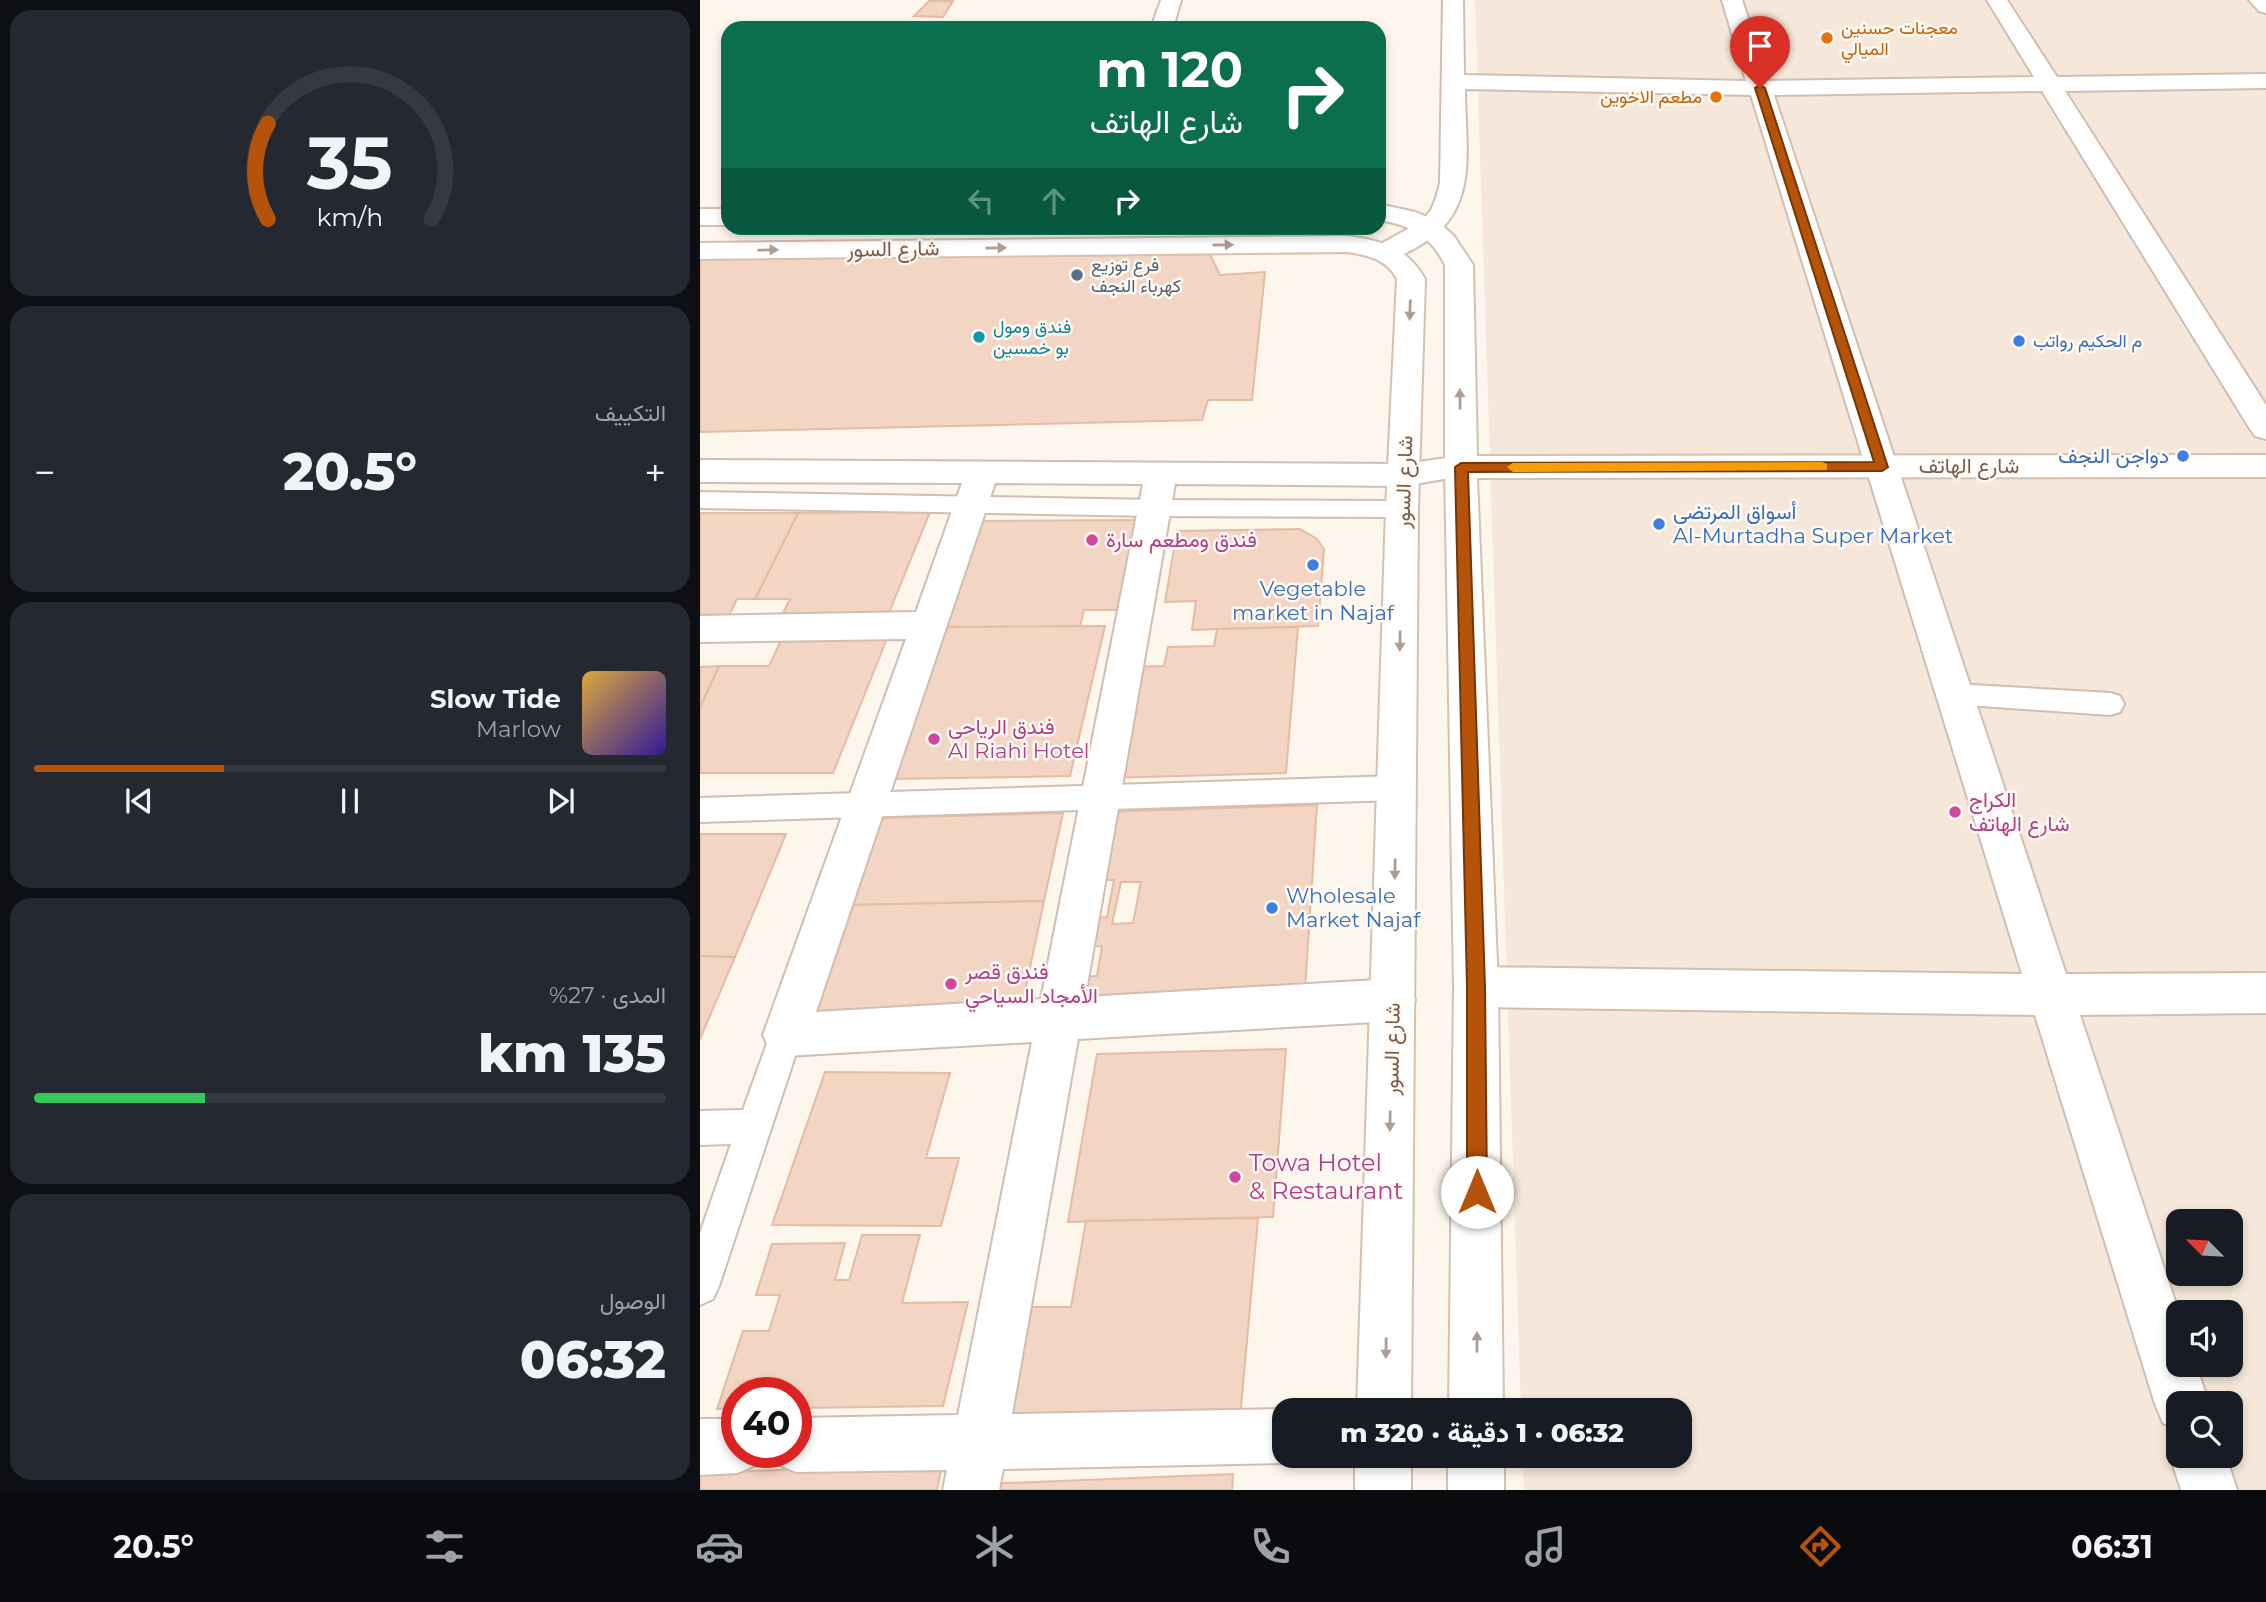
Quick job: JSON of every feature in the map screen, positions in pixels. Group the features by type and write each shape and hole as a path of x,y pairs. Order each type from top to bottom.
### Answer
{"street":[{"path":"1164,21 1171,0"},
{"path":"1387,252 1431,228 1446,211 1452,183 1453,0"},
{"path":"1732,0 2178,1391"},
{"path":"1997,0 2266,429"},
{"path":"2259,0 2266,7"},
{"path":"1453,82 1760,88 2266,81"},
{"path":"1386,213 1414,219 1431,228 1450,245 1459,265 1461,467 1476,987 1476,1398"},
{"path":"700,217 721,217"},
{"name":"شارع السور","path":"700,251 1347,244 1387,252 1408,270 1411,279 1403,492 1384,1398"},
{"name":"شارع الهاتف","path":"700,471 976,489 1403,492 1461,467 2266,466"},
{"path":"976,489 786,1035 1393,1000"},
{"path":"975,1466 1158,491"},
{"path":"700,629 929,625"},
{"path":"1476,987 2051,995 2266,993"},
{"path":"812,1447 975,1466 1272,1437"},
{"path":"700,1447 721,1446"},
{"path":"1383,1490 1384,1468"},
{"path":"1476,1468 1476,1490"},
{"path":"2202,1468 2209,1490"}],"lane":[{"path":"700,500 976,489"},
{"path":"1954,694 2110,704"},
{"path":"700,810 1397,788"},
{"path":"700,1286 786,1035"},
{"path":"700,1128 754,1127"}],"shaded area":[{"path":"1475,0 2266,0 2266,1490 1524,1490 1523,1468 1692,1468 1692,1398 1521,1398"}],"building":[{"path":"929,1 953,1 943,17 914,16"},
{"name":"فندق ومول بو خمسين","path":"1210,254 1220,275 1265,272 1252,400 1208,400 1202,420 700,432 700,259"},
{"path":"930,512 886,620 779,621 790,599 755,599 798,513"},
{"path":"700,513 798,513 755,599 737,599 723,628 700,628"},
{"path":"1141,520 1120,610 1084,610 1080,627 944,627 981,521"},
{"path":"1300,529 1317,539 1324,549 1318,626 1192,630 1196,601 1165,602 1177,531"},
{"path":"1105,626 1070,776 892,779 944,627"},
{"path":"1298,627 1286,773 1106,778 1127,667 1164,666 1168,647 1214,646 1217,629"},
{"path":"783,636 888,636 833,773 700,773 700,707 719,666 769,666"},
{"path":"719,666 700,707 700,667"},
{"path":"1317,805 1305,990 1066,998 1071,977 1097,976 1102,946 1077,947 1083,918 1107,917 1114,880 1089,880 1102,812","holes":["1121,882 1141,882 1133,923 1112,924"]},
{"path":"1063,813 1044,901 850,905 879,818"},
{"path":"700,834 786,834 735,957 700,956"},
{"path":"1044,901 1020,1015 813,1015 850,905"},
{"path":"700,956 735,957 700,1039"},
{"path":"1286,1049 1273,1217 1068,1222 1097,1054"},
{"path":"825,1072 950,1073 926,1158 959,1158 941,1226 772,1225"},
{"path":"1258,1218 1240,1418 999,1424 1022,1307 1071,1307 1086,1221"},
{"path":"862,1235 920,1235 902,1303 968,1302 943,1406 812,1408 812,1377 728,1377 743,1331 769,1331 780,1295 756,1295 772,1244 845,1243 835,1280 849,1280"},
{"path":"943,1461 937,1490 700,1490 700,1474"},
{"path":"1233,1474 1232,1490 981,1490 982,1484"}],"slow traffic":[{"path":"1513,467 1822,467"}],"place":[{"name":"معجنات حسنين الميالي","path":"1827,38"},
{"name":"مطعم الاخوين","path":"1716,97"},
{"name":"فرع توزيع كهرباء النجف","path":"1077,275"},
{"name":"فندق ومول بو خمسين","path":"979,337"},
{"name":"م الحكيم رواتب","path":"2019,341"},
{"name":"دواجن النجف","path":"2183,456"},
{"name":"أسواق المرتضى Al-Murtadha Super Market","path":"1659,524"},
{"name":"فندق ومطعم سارة","path":"1092,540"},
{"name":"Vegetable market in Najaf","path":"1313,565"},
{"name":"فندق الرياحي Al Riahi Hotel","path":"934,739"},
{"name":"الكراج شارع الهاتف","path":"1955,812"},
{"name":"Wholesale Market Najaf","path":"1272,908"},
{"name":"فندق قصر الأمجاد السياحي","path":"951,984"},
{"name":"Towa Hotel & Restaurant","path":"1235,1177"}],"route":[{"path":"1477,1192 1476,987 1461,467 1882,467 1760,88"}]}
